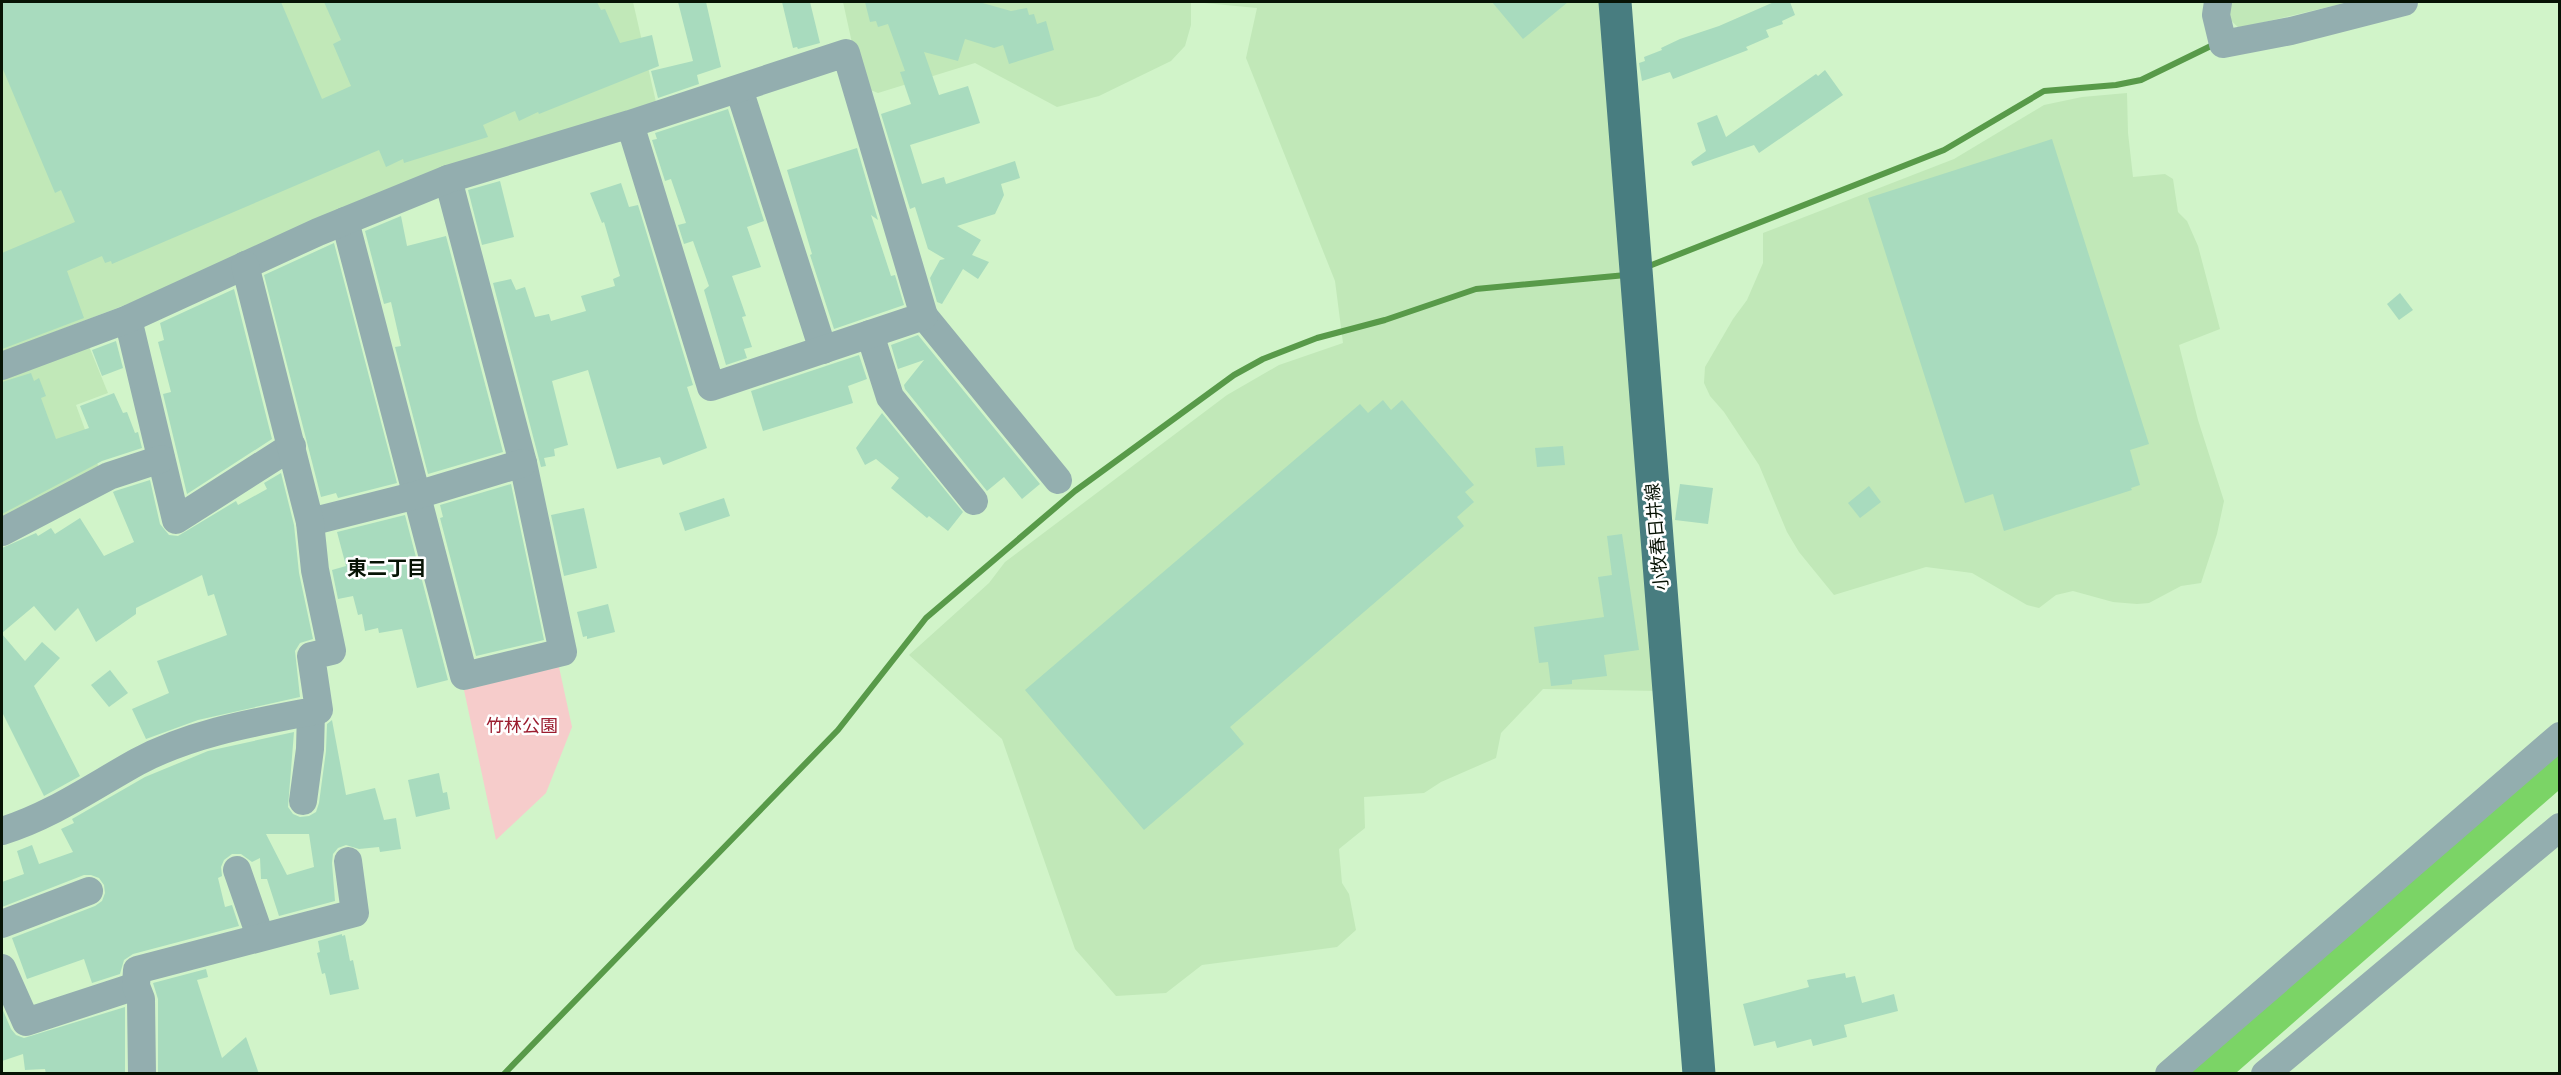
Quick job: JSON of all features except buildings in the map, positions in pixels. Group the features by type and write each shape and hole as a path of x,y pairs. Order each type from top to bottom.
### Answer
{"main road":[{"name":"小牧春日井線","path":"1615,2 1699,1074"}],"street":[{"path":"2218,2 2216,15 2223,44 2291,31 2404,2"},
{"path":"2,366 128,319 345,221 448,179 630,124 846,53 924,316 1058,480"},
{"path":"739,89 823,350"},
{"path":"630,124 711,387 924,316"},
{"path":"345,221 464,676 563,652 523,463 448,179"},
{"path":"2,831 51,812 138,762 197,738 254,722 318,710 311,656 332,651 315,570 310,522 245,265"},
{"path":"128,319 176,520 292,447"},
{"path":"870,334 890,397 974,501"},
{"path":"2,531 109,476 161,459"},
{"path":"310,522 417,495 523,463"},
{"path":"303,801 312,712"},
{"path":"2169,1074 2559,736"},
{"path":"2265,1074 2559,827"},
{"path":"142,1074 141,999 136,986 137,970 355,913 348,861"},
{"path":"237,870 260,936"},
{"path":"2,924 89,891"},
{"path":"2,968 26,1022 136,986"}],"shaded area":[{"path":"2,2 633,2 656,102 2,352"},
{"path":"843,2 1191,2 1191,25 1185,46 1171,61 1099,96 1057,107 975,63 878,93 868,89 852,43"},
{"path":"1194,2 1603,2 1660,691 1543,689 1501,733 1496,758 1441,782 1424,793 1364,797 1365,828 1339,849 1342,883 1349,894 1356,930 1337,947 1202,965 1166,993 1116,996 1075,949 1002,739 909,655 989,583 1005,562 1227,395 1279,365 1343,343 1335,281 1246,58 1257,8"},
{"path":"2228,2 2349,2 2239,28 2225,15"},
{"path":"2127,93 2128,133 2133,177 2165,174 2173,179 2178,212 2187,221 2198,246 2220,329 2179,345 2198,420 2224,501 2217,534 2201,583 2181,586 2149,603 2113,602 2073,591 2056,595 2039,608 2027,605 1972,573 1926,567 1834,595 1799,552 1787,532 1759,465 1724,412 1710,396 1704,383 1705,367 1747,300 1763,263 1763,233 1954,159 2044,105 2082,97"},
{"path":"86,339 108,393 76,405 99,468 2,518 2,370"}],"green space":[{"name":"竹林公園","path":"559,667 572,727 546,793 496,840 464,690"}],"waterway":[{"path":"1644,268 1944,150 2044,91 2116,85 2141,80 2217,43"},
{"path":"504,1074 838,730 926,618 1075,491 1234,375 1263,359 1317,338 1385,320 1476,289 1626,275"},
{"path":"2206,1074 2560,764"}],"district":[{"name":"東二丁目","path":"387,568"}]}
